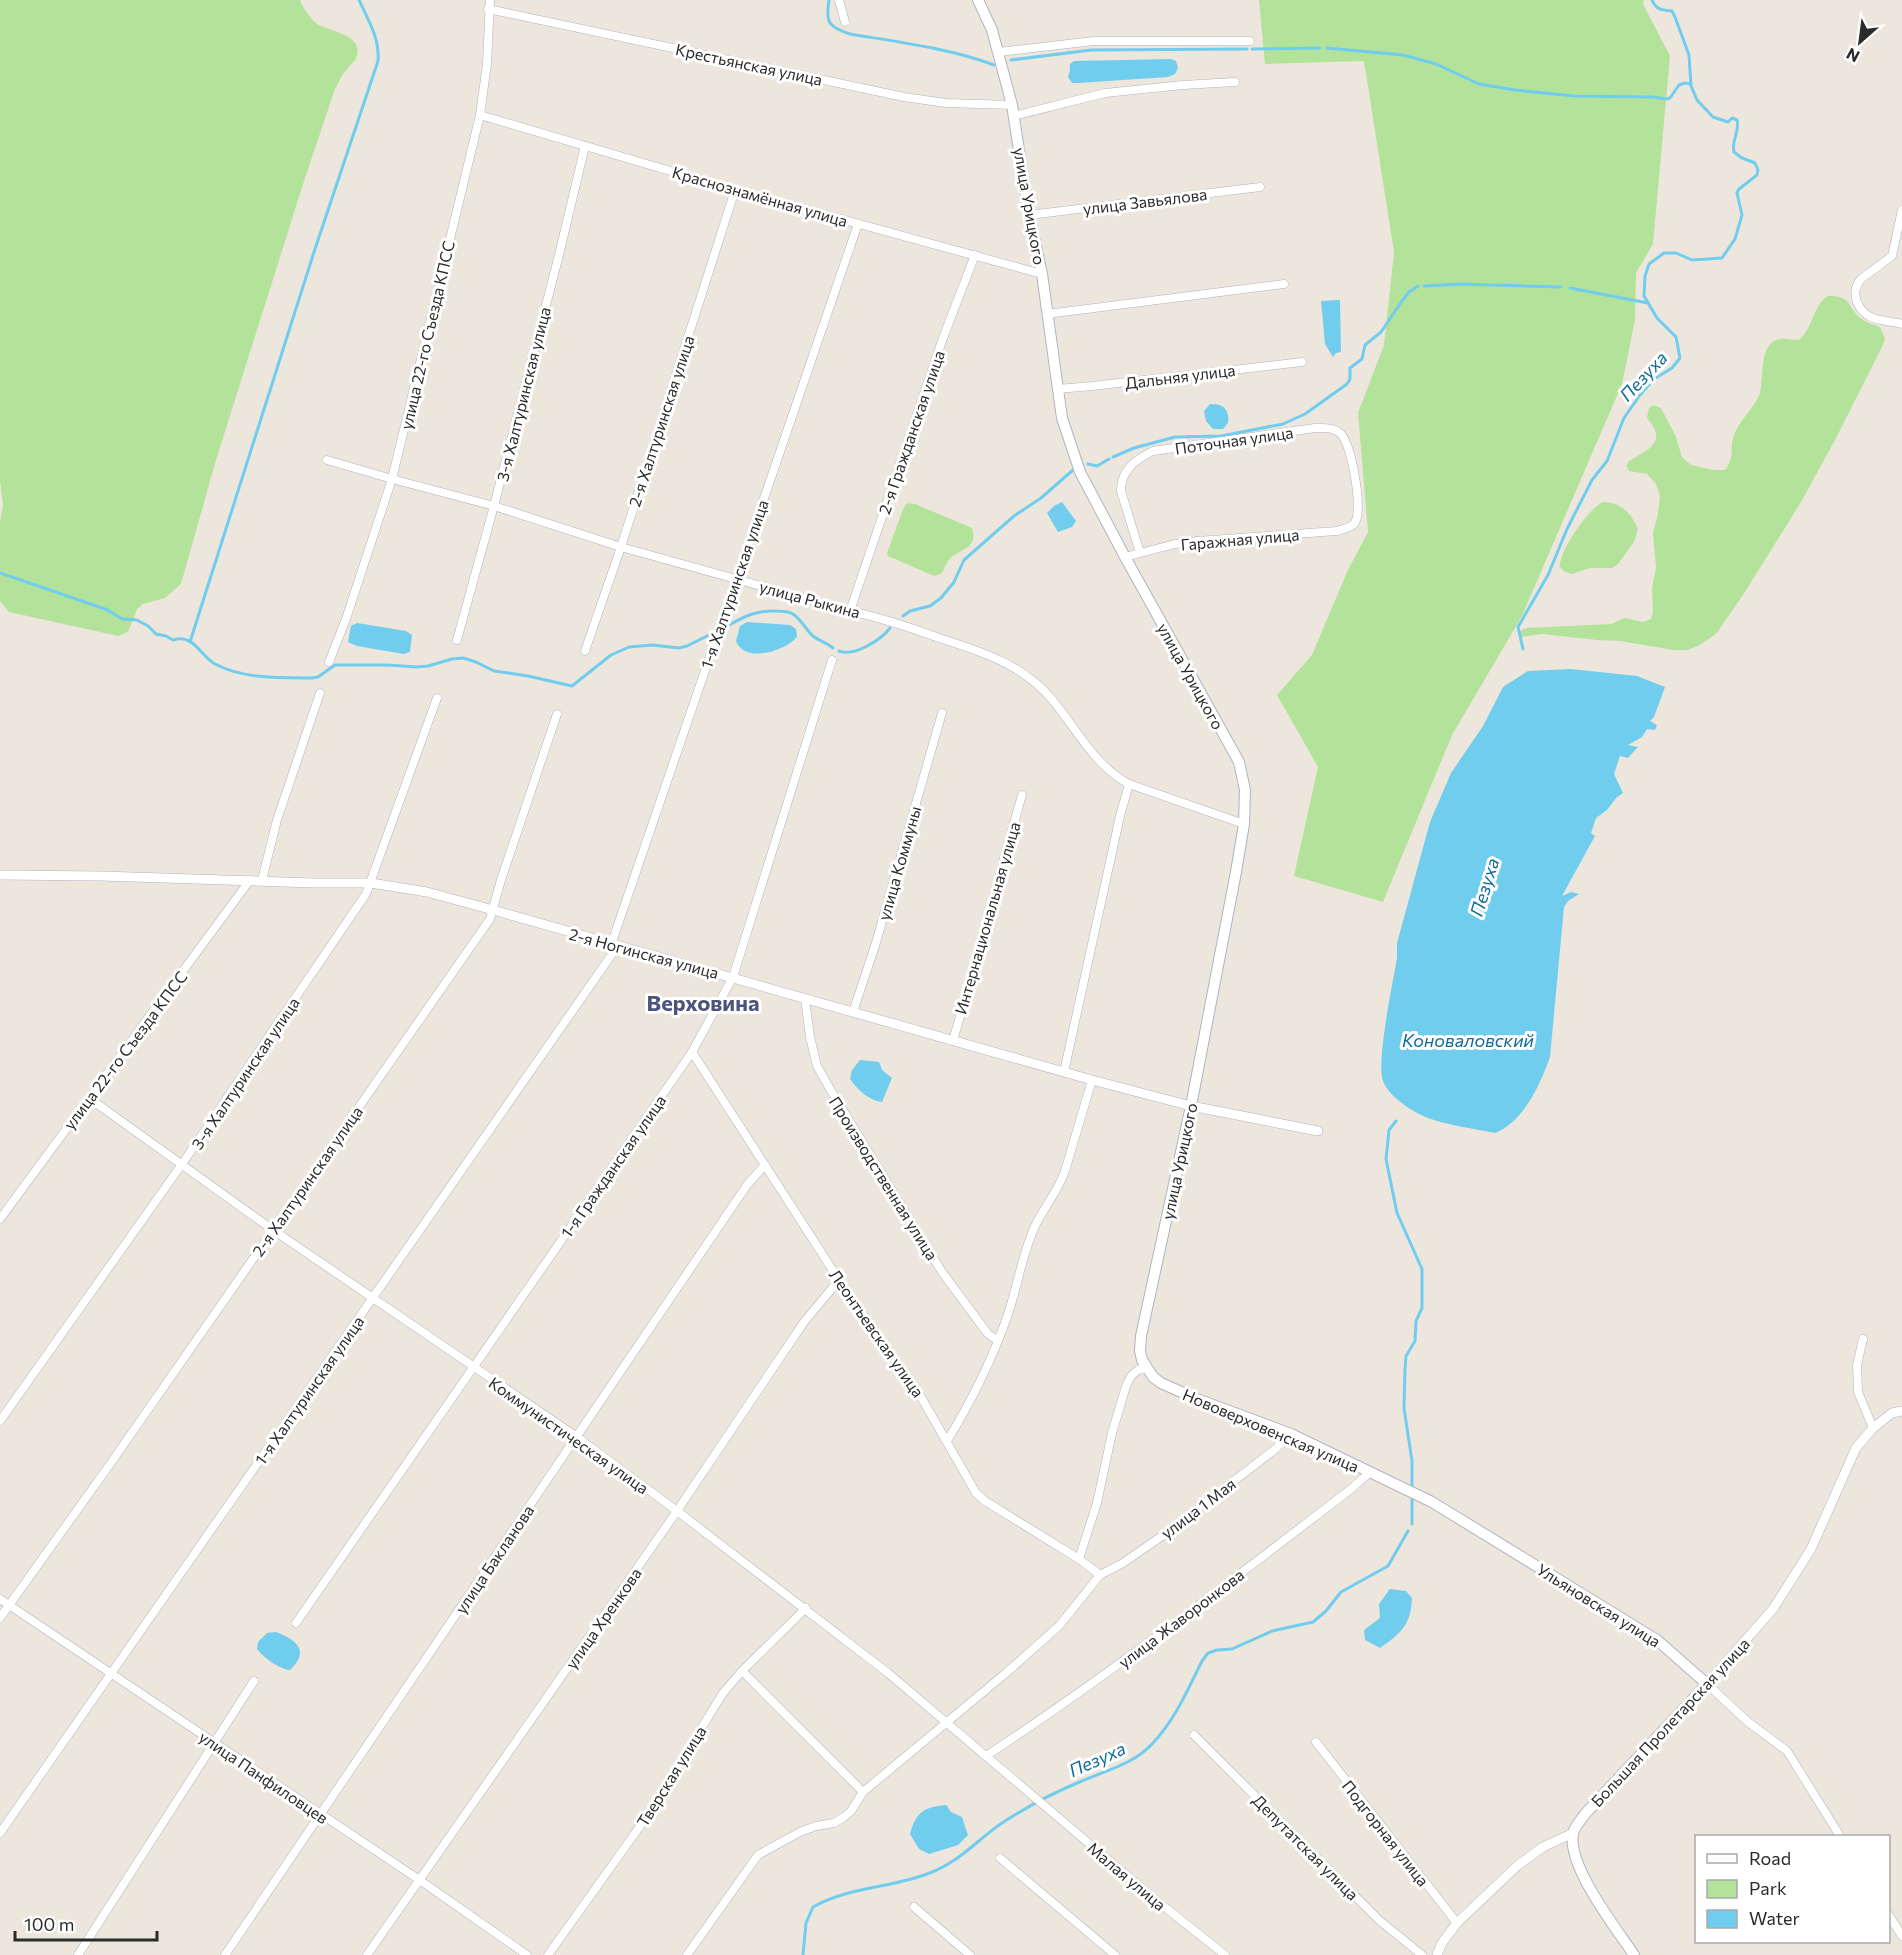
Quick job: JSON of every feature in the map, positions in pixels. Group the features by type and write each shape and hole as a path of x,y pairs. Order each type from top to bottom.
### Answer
{"main road":[{"name":"улица Урицкого","path":"978,0 992,30 1013,110 1029,215 1042,274 1062,418 1080,472 1239,762 1245,790 1244,824 1191,1106 1141,1335 1140,1351 1146,1368"},
{"name":"Нововерховенская улица","path":"1146,1368 1161,1383 1291,1434 1432,1502"},
{"name":"Ульяновская улица","path":"1432,1502 1657,1640 1707,1684"},
{"name":"Большая Пролетарская улица","path":"1573,1833 1585,1814 1707,1684"},
{"path":"1573,1833 1573,1852 1582,1876 1634,1955"}],"street":[{"name":"улица 22-го Съезда КПСС","path":"329,662 346,619 392,479 480,115 487,64 490,0"},
{"path":"839,0 845,22"},
{"name":"Крестьянская улица","path":"488,9 904,97 1013,110 1105,93 1182,84 1235,82"},
{"path":"999,52 1094,40 1250,41"},
{"name":"Краснознамённая улица","path":"480,115 735,190 1042,274"},
{"name":"3-я Халтуринская улица","path":"457,640 494,506 585,146"},
{"name":"улица Завьялова","path":"1029,215 1260,187"},
{"name":"2-я Халтуринская улица","path":"585,651 621,547 735,190"},
{"path":"1900,323 1886,322 1867,316 1861,309 1855,294 1857,284 1861,279 1892,256 1902,210"},
{"name":"1-я Халтуринская улица","path":"0,1833 373,1298 614,946 735,579 858,224"},
{"name":"2-я Гражданская улица","path":"850,611 943,338 975,255"},
{"path":"1047,314 1284,284"},
{"name":"Дальняя улица","path":"1058,389 1302,362"},
{"name":"Поточная улица","path":"1140,553 1120,491 1125,472 1136,459 1153,451 1280,433 1331,428 1341,433 1347,444 1357,477 1357,519 1355,523"},
{"name":"улица Рыкина","path":"327,459 494,506 621,547 850,611 883,618 1009,664 1050,697 1104,766 1117,777 1129,784 1244,824"},
{"name":"Гаражная улица","path":"1125,557 1197,541 1337,531 1355,523"},
{"name":"1-я Гражданская улица","path":"296,1623 692,1052 733,977 832,660"},
{"path":"262,880 277,820 320,693"},
{"name":"3-я Халтуринская улица","path":"0,1420 182,1164 366,894 437,698"},
{"name":"улица Коммуны","path":"853,1012 875,946 942,713"},
{"name":"2-я Халтуринская улица","path":"0,1618 490,919 557,714"},
{"path":"1064,1072 1129,784"},
{"name":"Интернациональная улица","path":"953,1041 1022,795"},
{"name":"2-я Ногинская улица","path":"0,875 371,883 427,892 1092,1080 1191,1106 1318,1131"},
{"name":"улица 22-го Съезда КПСС","path":"0,1219 250,880"},
{"name":"Производственная улица","path":"805,999 817,1066 942,1272 988,1334 997,1340"},
{"name":"Леонтьевская улица","path":"692,1052 839,1280 921,1397 976,1493 1100,1575"},
{"path":"947,1441 981,1381 1007,1317 1036,1224 1065,1172 1092,1080"},
{"name":"Коммунистическая улица","path":"88,1098 273,1230 577,1437 806,1608 888,1673 1031,1795"},
{"name":"улица Бакланова","path":"225,1955 747,1185 765,1166"},
{"name":"улица Хренкова","path":"367,1955 421,1881 677,1511 804,1322 839,1280"},
{"path":"1863,1339 1857,1365 1858,1392 1873,1428"},
{"path":"1078,1559 1097,1503 1112,1433 1126,1386 1131,1376 1138,1370 1146,1368"},
{"name":"Большая Пролетарская улица","path":"1707,1684 1773,1609 1811,1550 1856,1448 1873,1428 1892,1413 1902,1411"},
{"name":"улица 1 Мая","path":"1100,1575 1123,1563 1162,1536 1273,1451 1291,1434"},
{"name":"улица Жаворонкова","path":"986,1756 1179,1621 1370,1472"},
{"path":"687,1955 758,1855 800,1832 844,1817 851,1811 863,1792 1059,1626 1100,1575"},
{"name":"улица Панфиловцев","path":"0,1599 421,1881 527,1955"},
{"name":"Тверская улица","path":"548,1955 648,1815 723,1693 806,1608"},
{"path":"742,1671 863,1792"},
{"path":"78,1955 254,1681"},
{"name":"Ульяновская улица","path":"1707,1684 1748,1722 1787,1751 1839,1835"},
{"name":"Депутатская улица","path":"1194,1735 1379,1920 1422,1955"},
{"name":"Подгорная улица","path":"1316,1742 1457,1923"},
{"name":"Малая улица","path":"1031,1795 1152,1898 1225,1955"},
{"name":"Большая Пролетарская улица","path":"1437,1955 1442,1943 1457,1923 1517,1866 1543,1847 1573,1833"},
{"path":"1000,1858 1115,1955"},
{"path":"914,1907 970,1955"},
{"path":"1890,1917 1902,1936"}],"green space":[{"path":"0,0 300,0 306,12 316,23 351,39 358,50 355,60 335,89 305,178 216,460 181,584 165,598 143,604 137,609 128,632 118,636 9,612 0,601 0,522 3,505 0,481"},
{"path":"1259,0 1644,0 1643,4 1670,56 1653,244 1636,273 1635,320 1622,384 1522,616 1452,735 1383,902 1294,876 1318,767 1277,695 1312,655 1347,572 1368,532 1358,413 1384,345 1394,252 1364,61 1265,64"},
{"path":"1828,296 1841,297 1847,301 1860,318 1880,327 1885,339 1835,440 1801,502 1716,634 1698,646 1687,650 1542,634 1520,637 1519,632 1526,628 1611,624 1625,618 1643,622 1651,619 1652,588 1656,568 1653,533 1660,496 1656,484 1647,474 1629,471 1627,467 1628,462 1648,450 1655,441 1655,430 1647,417 1649,408 1653,405 1661,408 1676,437 1682,457 1691,465 1725,470 1730,460 1736,430 1759,396 1763,363 1768,347 1780,339 1799,340 1808,329 1819,305"},
{"path":"1603,502 1620,506 1629,513 1638,529 1634,542 1618,564 1612,568 1590,568 1572,574 1565,572 1560,567 1569,541 1583,521"},
{"path":"907,503 915,504 972,528 973,535 970,545 952,557 941,574 934,576 888,556 887,553"}],"water":[{"path":"1171,59 1176,61 1178,68 1175,74 1168,77 1072,83 1068,77 1070,64 1074,61"},
{"path":"1340,300 1341,352 1336,353 1333,357 1325,344 1321,301"},
{"path":"1210,404 1222,406 1227,411 1228,423 1223,429 1213,429 1206,421 1204,411"},
{"path":"1062,502 1076,521 1072,527 1058,532 1047,513"},
{"path":"747,622 790,625 796,629 797,637 784,647 775,650 756,654 748,652 736,641 740,626"},
{"path":"357,623 406,631 412,635 410,652 404,654 357,646 348,642 351,626"},
{"name":"Коноваловский","path":"1571,669 1637,676 1665,687 1654,717 1650,721 1657,725 1655,730 1647,729 1642,737 1628,745 1638,747 1628,758 1620,756 1614,774 1623,793 1596,818 1591,833 1595,836 1562,896 1571,892 1579,894 1568,901 1564,907 1550,1057 1536,1090 1523,1111 1495,1133 1452,1125 1415,1112 1390,1093 1383,1081 1381,1071 1383,1040 1397,958 1397,943 1430,822 1451,773 1483,726 1503,687 1528,671"},
{"path":"860,1060 879,1062 882,1070 892,1078 882,1102 864,1094 850,1079 852,1070"},
{"path":"1390,1589 1406,1591 1412,1598 1410,1615 1404,1628 1380,1648 1365,1640 1364,1630 1380,1618 1379,1604"},
{"path":"276,1632 295,1643 300,1652 296,1663 290,1670 281,1668 257,1649 258,1642 267,1633"},
{"path":"946,1805 951,1812 962,1817 968,1835 958,1845 929,1854 919,1849 910,1834 912,1827 922,1812 932,1807"}],"waterway":[{"path":"190,642 314,252 378,61 375,37 359,0"},
{"path":"829,0 828,19 830,23 850,34 941,50 994,65"},
{"name":"Пезуха","path":"1523,649 1518,627 1548,575 1567,529 1592,480 1607,461 1624,418 1654,379 1672,368 1680,358 1676,337 1657,318 1644,296 1645,276 1649,264 1664,253 1676,253 1692,260 1722,258 1735,239 1742,215 1737,193 1757,175 1758,170 1755,163 1734,152 1737,120 1732,118 1728,122 1713,117 1697,100 1691,86 1689,55 1675,17 1672,11 1657,8 1652,0"},
{"path":"1252,49 1320,48"},
{"path":"1327,48 1403,55 1436,64 1479,84 1575,96 1667,99 1679,85 1691,84"},
{"path":"1011,60 1091,50 1247,49"},
{"path":"1424,286 1460,284 1561,287"},
{"path":"1113,457 1134,448 1175,437 1221,436 1283,424 1305,414 1347,384 1350,379 1350,368 1362,359 1365,345 1381,332 1409,292 1418,286"},
{"path":"1570,288 1648,303"},
{"path":"1088,464 1097,466 1109,459"},
{"path":"903,616 910,611 930,606 941,598 954,582 964,560 1014,516 1041,498 1073,470"},
{"path":"0,573 108,610 122,619 137,620 156,634 173,640 192,642 215,664 238,673 262,677 312,678 318,677 335,665 417,667 463,658 494,671 572,686 611,655 629,647 652,645 679,648 713,633"},
{"path":"725,627 755,613 787,612 796,616 813,636 833,648"},
{"path":"839,651 859,650 880,638 890,628"},
{"name":"Пезуха","path":"1396,1121 1389,1130 1386,1159 1397,1213 1422,1269 1422,1308 1416,1321 1415,1341 1406,1356 1405,1369 1404,1408 1412,1461 1412,1490"},
{"name":"Пезуха","path":"1412,1497 1412,1524"},
{"name":"Пезуха","path":"803,1955 806,1923 813,1907 840,1895 913,1879 939,1869 959,1857 1005,1821 1043,1799 1120,1766 1137,1756 1153,1743 1168,1724 1208,1653 1232,1649 1272,1631 1313,1622 1326,1611 1341,1592 1388,1566 1408,1531"}],"district":[{"name":"Верховина","path":"703,1002"}]}
